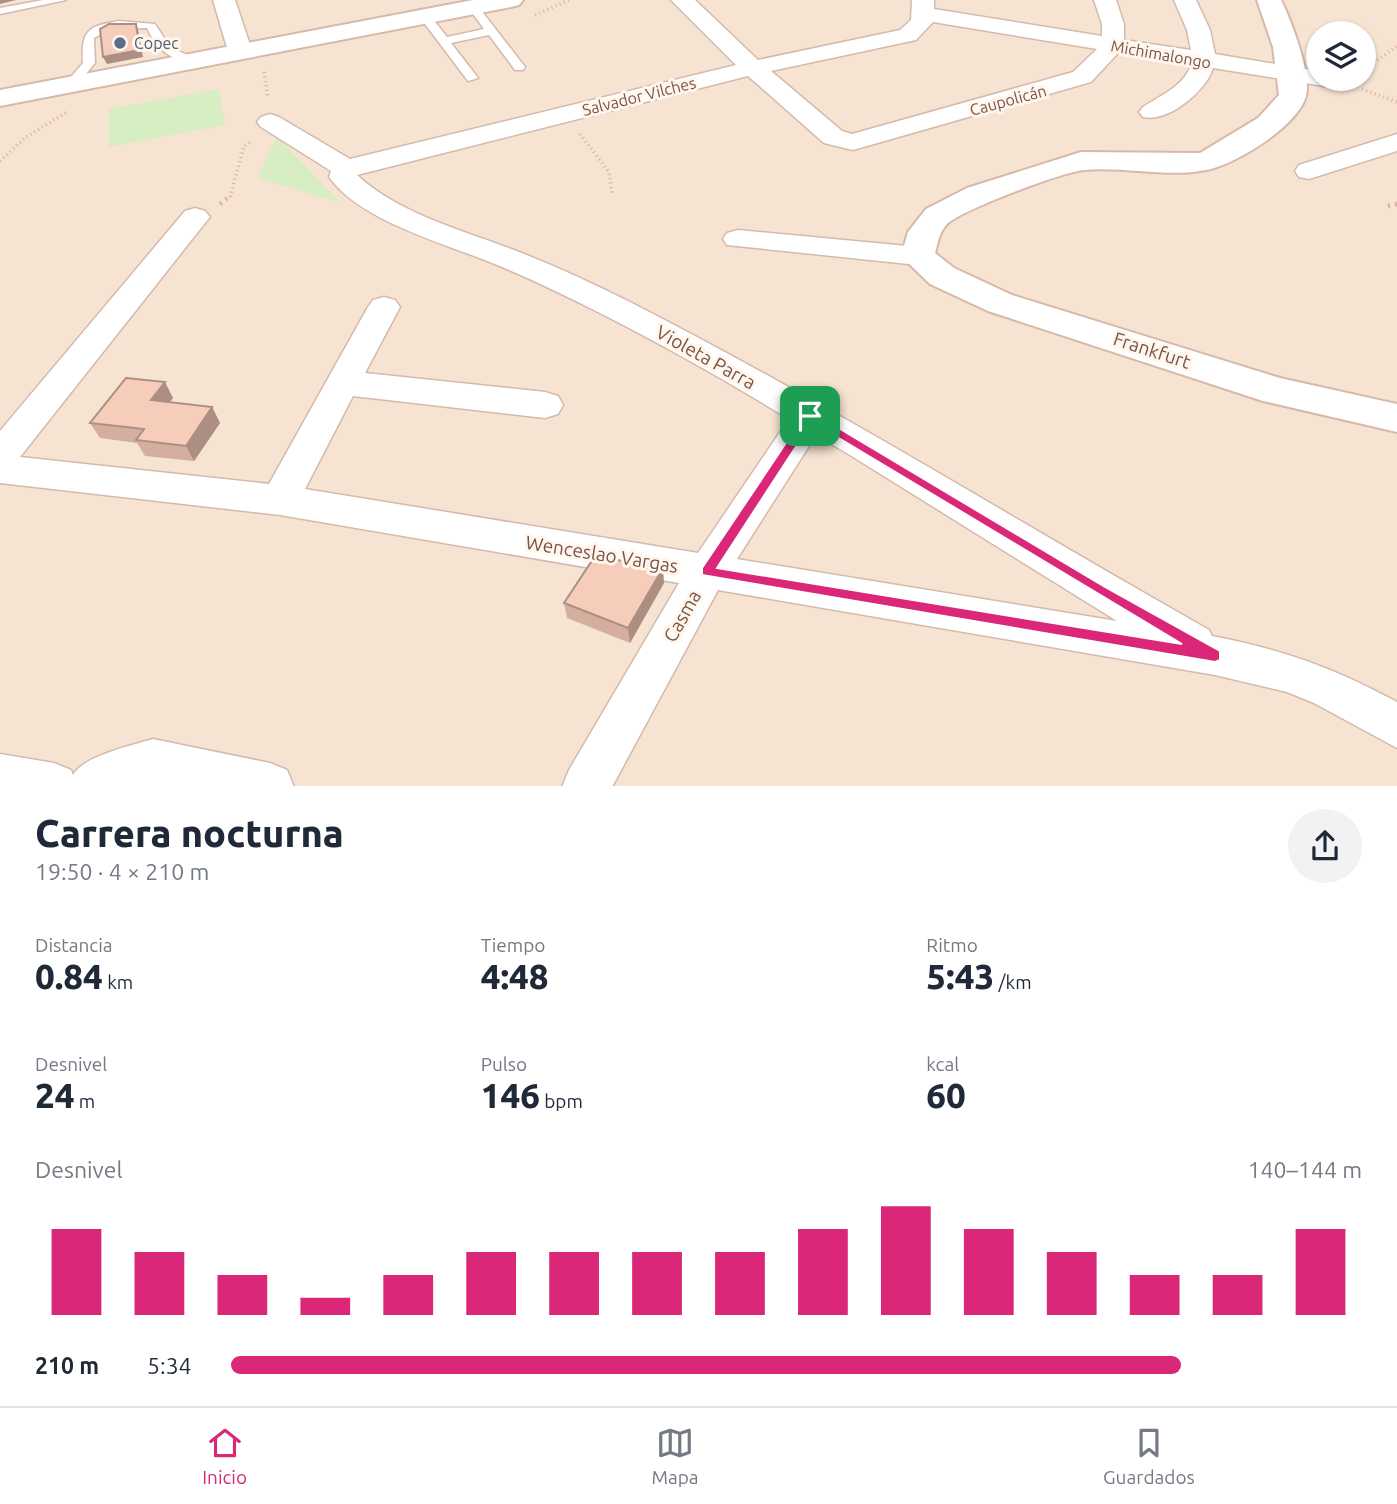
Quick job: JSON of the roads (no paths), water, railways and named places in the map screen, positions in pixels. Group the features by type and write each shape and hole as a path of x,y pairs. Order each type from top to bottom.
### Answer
{"street":[{"path":"224,0 251,49"},
{"path":"0,98 511,0"},
{"path":"682,0 753,68"},
{"path":"1105,0 1114,18 1112,45"},
{"path":"1152,112 1192,84 1199,75 1203,61 1201,39 1194,16 1185,0"},
{"path":"738,239 918,256 924,232 937,216 946,210 978,195 1057,167 1081,161 1189,163 1218,158 1290,105 1294,93 1280,29 1269,0"},
{"name":"Salvador Vilches","path":"346,168 753,68 908,35 919,27 923,10"},
{"name":"Michimalongo","path":"923,10 1306,78"},
{"name":"Caupolicán","path":"753,68 833,137 845,141 860,141 1069,83 1082,77 1098,64 1112,45"},
{"name":"Violeta Parra","path":"270,122 346,168 343,177 348,185 372,201 523,264 707,356 1215,656"},
{"path":"1309,171 1397,142"},
{"path":"0,456 195,217"},
{"name":"Frankfurt","path":"918,256 942,276 1000,303 1277,391 1397,418"},
{"path":"280,500 384,307"},
{"path":"343,383 545,405"},
{"name":"Casma","path":"586,786 707,572 810,416"},
{"name":"Wenceslao Vargas","path":"0,469 280,500 1215,656 1290,673 1331,689 1397,726"},
{"path":"92,786 114,774 153,762 270,786"},
{"path":"0,777 54,786"}],"lane":[{"path":"0,11 61,0"},
{"path":"473,7 519,67"},
{"path":"425,16 471,78"},
{"path":"71,84 89,63 88,38 100,28 133,22 151,26 162,48 192,60"},
{"path":"444,41 492,31"}],"place":[{"name":"Copec","path":"120,43"}]}
